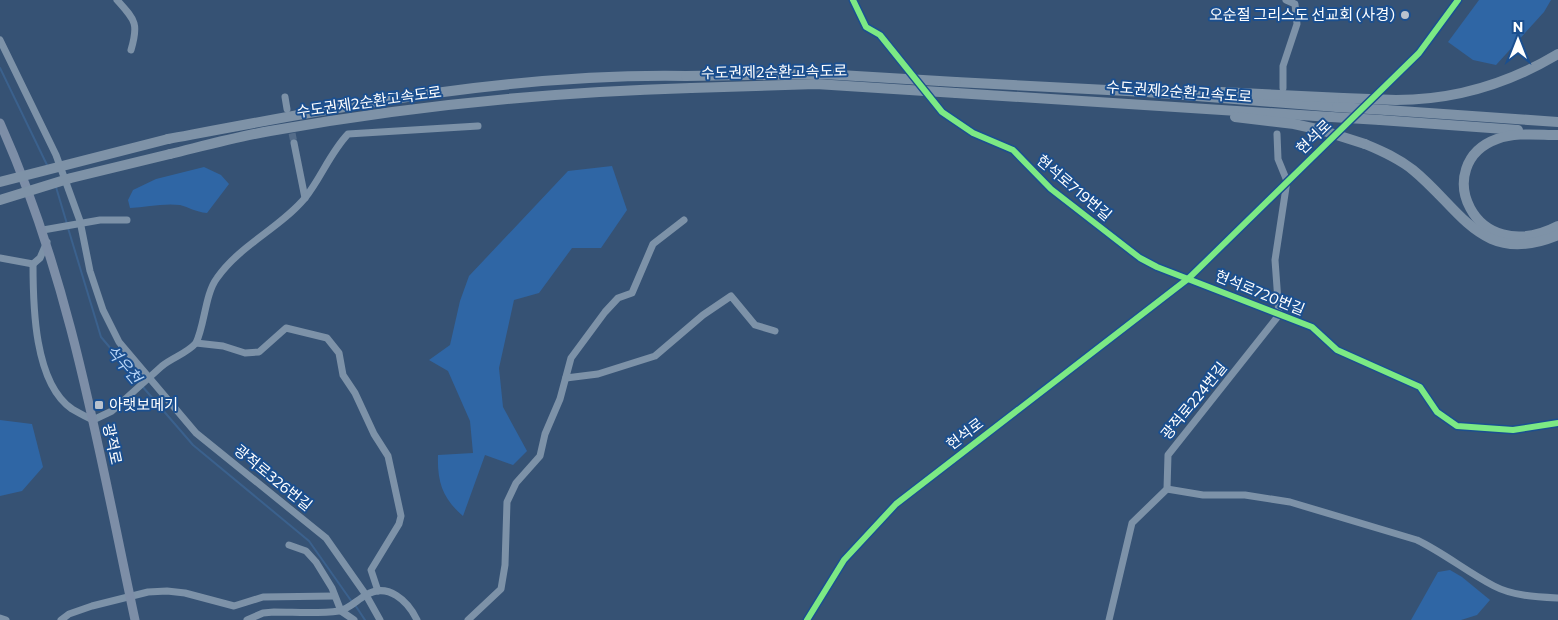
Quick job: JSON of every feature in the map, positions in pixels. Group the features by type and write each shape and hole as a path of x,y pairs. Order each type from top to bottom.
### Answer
{"highway":[{"path":"1340,102 1437,98 1459,94 1528,72 1558,54"},
{"name":"수도권제2순환고속도로","path":"0,182 168,139 313,112 479,87 622,75 823,74 1146,92 1236,92 1340,102"},
{"name":"수도권제2순환고속도로","path":"0,200 71,178 269,131 462,104 573,92 816,84 1380,120 1558,134"},
{"path":"1064,100 1294,124 1321,130 1365,144 1393,157 1413,170 1462,220 1485,236 1518,244 1540,241 1558,235"},
{"path":"1340,102 1386,110 1558,122"},
{"path":"1558,134 1512,135 1484,144 1468,164 1464,194 1468,207 1478,219 1494,232 1525,238 1544,233 1558,226"}],"main road":[{"name":"광적로","path":"0,124 43,230 71,327 93,420 135,620"}],"street":[{"path":"116,0 136,22 136,34 131,50"},
{"name":"현석로719번길","path":"852,0 866,27 880,35 942,112 973,133 1013,150 1051,189 1140,258 1188,278"},
{"path":"1282,88 1283,66 1297,24 1295,4 1286,0"},
{"name":"현석로","path":"807,620 836,571 896,504 1188,278 1419,53 1458,0"},
{"name":"광적로326번길","path":"0,40 56,155 80,224 90,271 103,310 119,342 196,433 326,538 366,595 380,620"},
{"path":"285,98 287,109"},
{"path":"47,242 40,258 34,264 37,334 46,371 59,395 71,408 93,420 112,411 170,360 186,353 196,343 216,279 244,250 305,198 338,145 348,134 478,126"},
{"path":"1277,134 1278,159 1287,181"},
{"path":"294,143 305,198"},
{"name":"현석로720번길","path":"1279,315 1275,260 1287,181"},
{"path":"43,230 100,220 127,220"},
{"path":"468,620 500,589 505,566 507,502 516,483 540,456 545,434 560,398 571,358 605,312 618,298 632,293 653,244 684,220"},
{"path":"0,258 34,264"},
{"name":"현석로720번길","path":"1188,278 1312,327 1337,350 1420,387 1437,412 1456,426 1512,430 1558,422"},
{"path":"566,378 598,374 655,356 730,296 755,324 775,330"},
{"name":"광적로224번길","path":"1167,489 1168,454 1279,315"},
{"path":"196,343 223,346 254,354 259,352 286,328 327,338 339,352 343,375 355,393 374,434 388,456 401,516 399,524 371,570 378,591"},
{"path":"1109,620 1132,523 1167,489 1203,495 1245,495 1290,502 1417,540 1495,587 1527,596 1558,598"},
{"path":"289,545 306,551 316,562 343,610 354,620"},
{"path":"60,620 92,606 167,591 185,593 234,606 264,597 334,596"},
{"path":"247,620 263,613 343,610 366,595 378,591 403,598 411,607 417,620"},
{"path":"0,618 6,620"}],"shaded area":[{"path":"1479,0 1551,0 1544,12 1496,65 1473,60 1448,42"},
{"path":"612,166 627,210 601,248 572,248 539,293 514,300 499,368 503,407 527,451 513,465 485,455 463,516 446,496 440,482 438,455 473,453 470,421 448,371 429,360 450,345 460,301 469,276 568,171"},
{"path":"204,167 221,175 229,184 207,213 180,205 130,208 128,200 133,190 156,179"},
{"path":"0,420 32,424 43,467 22,491 0,496"},
{"path":"1450,570 1462,577 1490,600 1477,615 1461,620 1411,620 1438,572"}],"waterway":[{"name":"석우천","path":"0,68 48,167"},
{"name":"석우천","path":"56,187 67,224"},
{"name":"석우천","path":"68,228 101,337 139,382"},
{"name":"석우천","path":"142,386 193,445 309,541 352,602"},
{"name":"석우천","path":"355,605 365,620"}],"tunnel":[{"path":"290,123 294,143"}],"cycle path":[{"path":"853,0 866,27 880,35 942,112 973,133 1013,150 1051,189 1140,258 1157,267 1312,327 1337,350 1420,387 1437,412 1457,426 1513,430 1558,423"},
{"path":"807,620 844,560 896,504 1189,278 1419,53 1458,0"}],"place":[{"name":"오순절 그리스도 선교회 (사경)","path":"1405,15"},
{"name":"아랫보메기","path":"99,405"}]}
